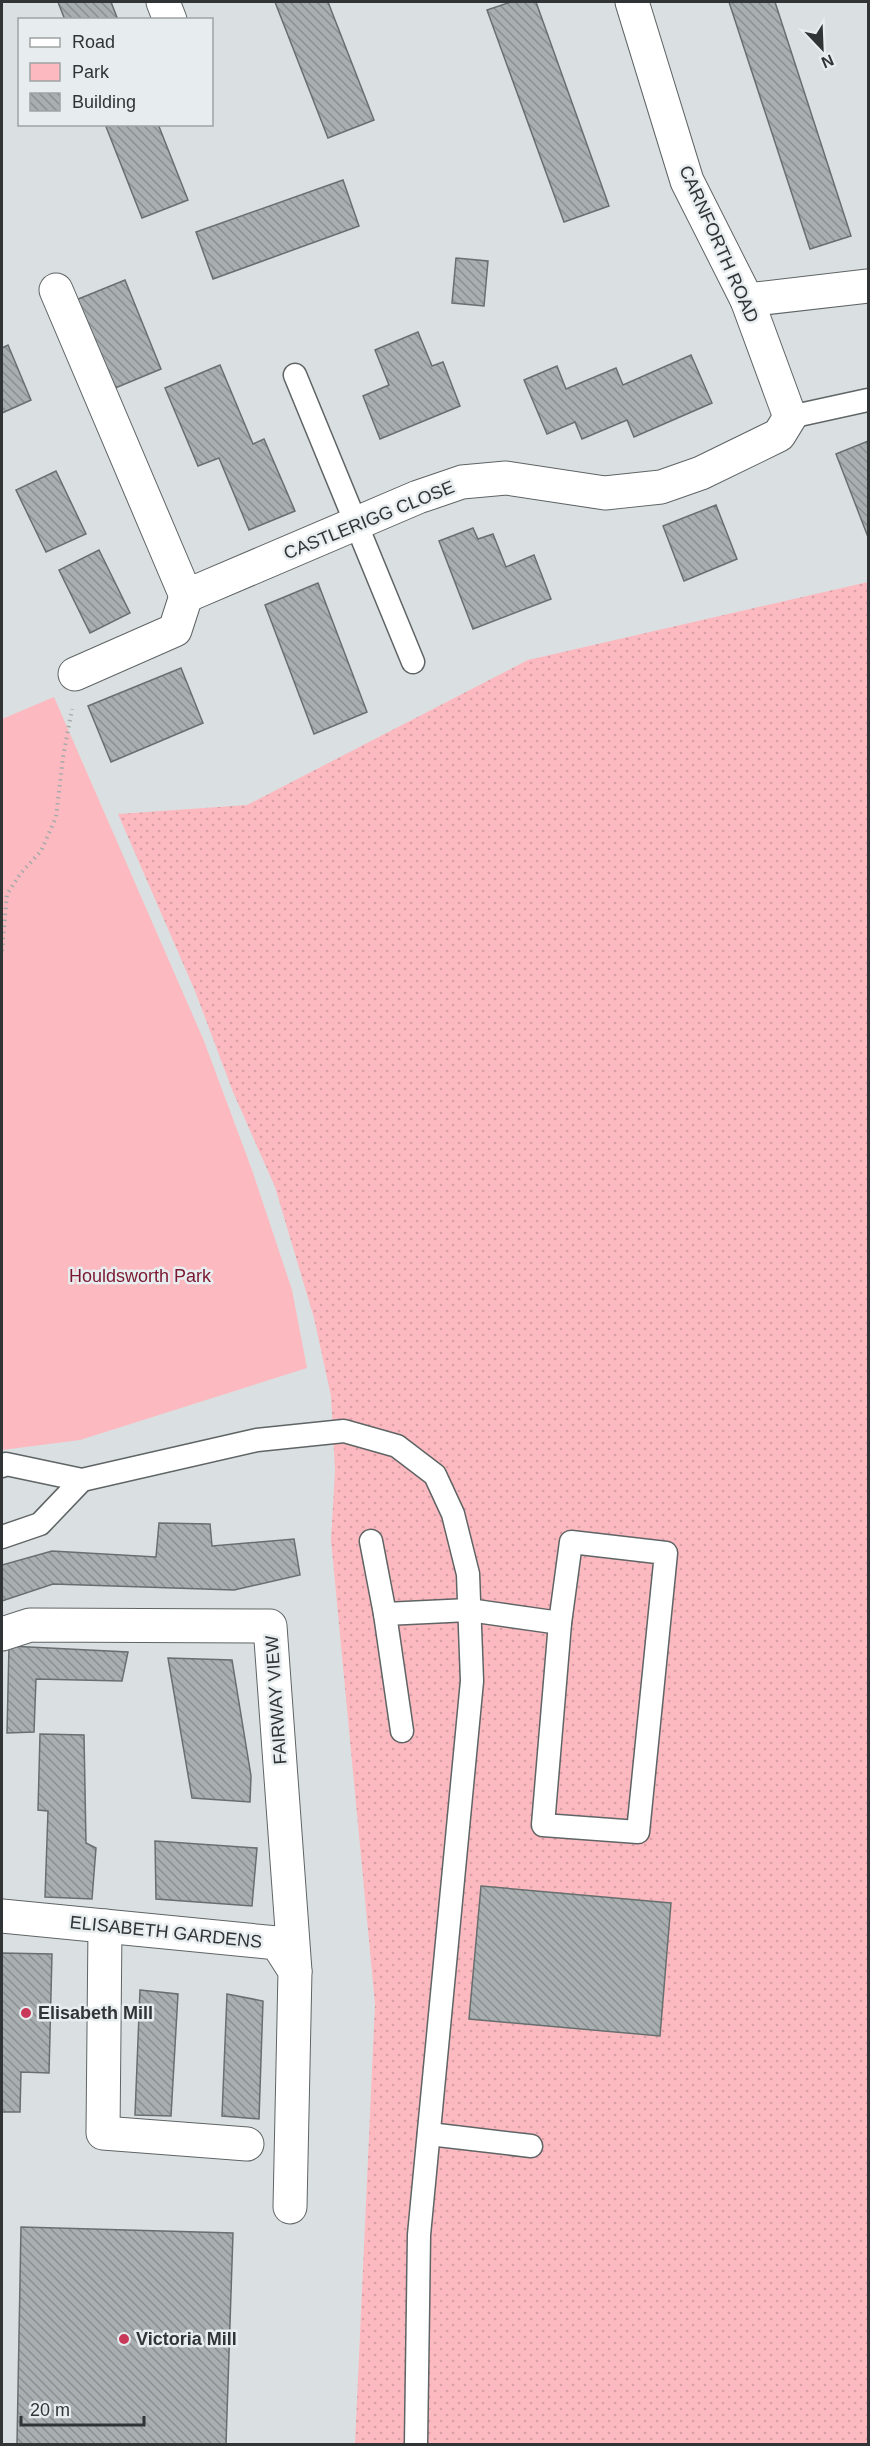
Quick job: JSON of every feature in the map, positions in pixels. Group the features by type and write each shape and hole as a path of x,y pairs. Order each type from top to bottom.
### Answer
{"street":[{"path":"162,2 169,18"},
{"name":"CARNFORTH ROAD","path":"632,2 687,181 747,300 790,417"},
{"path":"747,300 868,286"},
{"path":"56,290 186,596 175,630 75,674"},
{"name":"CASTLERIGG CLOSE","path":"186,596 418,497 462,482 506,478 604,493 661,488 701,473 778,435 790,417"},
{"name":"FAIRWAY VIEW","path":"2,1634 30,1625 270,1626 295,1971"},
{"name":"ELISABETH GARDENS","path":"2,1916 277,1943 295,1971"},
{"path":"105,1926 103,2133 246,2144"},
{"path":"290,2207 295,1971"}],"lane":[{"path":"295,375 413,662"},
{"path":"790,417 868,400"},
{"path":"2,1466 6,1464 82,1480 257,1440 344,1431 397,1446 435,1475 453,1514 468,1574 472,1681 419,2235 416,2445"},
{"path":"2,1538 40,1524 82,1480"},
{"path":"371,1540 385,1614 402,1731"},
{"path":"571,1542 666,1553 638,1832 543,1825 560,1623 571,1542"},
{"path":"385,1614 469,1610 560,1623"},
{"path":"429,2134 531,2146"}],"path":[{"path":"2,951 7,894 21,873 42,851 56,817 63,757 72,709 65,687 75,674"}],"green space":[{"path":"868,582 868,2444 355,2444 375,2004 331,1540 335,1471 331,1396 314,1318 275,1187 233,1092 195,991 118,814 247,805 528,660"},
{"name":"Houldsworth Park","path":"54,697 204,1041 252,1170 292,1290 307,1368 80,1440 2,1450 2,719"}],"building":[{"path":"58,2 111,2 117,18 64,18"},
{"path":"275,2 328,2 374,120 328,138"},
{"path":"511,2 536,2 609,206 564,222 487,10"},
{"path":"729,2 775,2 851,236 810,249"},
{"path":"106,126 159,126 188,200 142,218"},
{"path":"343,180 359,226 213,279 196,232"},
{"path":"456,258 488,261 484,306 452,303"},
{"path":"125,280 161,369 108,391 71,302"},
{"path":"418,332 432,366 443,362 460,406 380,439 363,396 389,385 375,350"},
{"path":"8,345 31,400 2,413 2,348"},
{"path":"691,355 712,403 634,437 627,420 582,439 575,422 547,434 524,380 557,366 566,389 616,368 623,385"},
{"path":"220,365 253,444 264,439 295,511 249,530 219,458 198,466 165,388"},
{"path":"868,441 868,537 836,454"},
{"path":"56,471 86,534 46,552 16,490"},
{"path":"716,505 737,559 684,581 663,526"},
{"path":"473,528 478,539 493,534 506,567 534,555 551,599 473,629 439,541"},
{"path":"99,550 130,613 90,633 59,570"},
{"path":"318,583 367,712 314,734 265,605"},
{"path":"181,668 203,723 111,762 88,706"},
{"path":"159,1523 210,1524 212,1546 294,1539 300,1575 234,1590 53,1584 2,1601 2,1565 52,1551 156,1557"},
{"path":"9,1646 128,1652 122,1681 36,1679 34,1732 7,1733"},
{"path":"168,1658 232,1660 251,1776 250,1802 192,1798"},
{"path":"40,1734 84,1735 86,1843 96,1848 92,1899 45,1897 48,1811 38,1810"},
{"path":"155,1841 257,1848 252,1906 156,1899"},
{"path":"481,1886 671,1903 660,2036 469,2019"},
{"name":"Elisabeth Mill","path":"2,1953 52,1954 49,2073 21,2072 20,2112 2,2112"},
{"path":"140,1990 178,1994 171,2116 135,2115"},
{"path":"227,1994 263,2001 259,2119 222,2116"},
{"name":"Victoria Mill","path":"21,2227 233,2233 226,2444 17,2444"}],"place":[{"name":"Elisabeth Mill","path":"26,2013"},
{"name":"Victoria Mill","path":"124,2339"}]}
